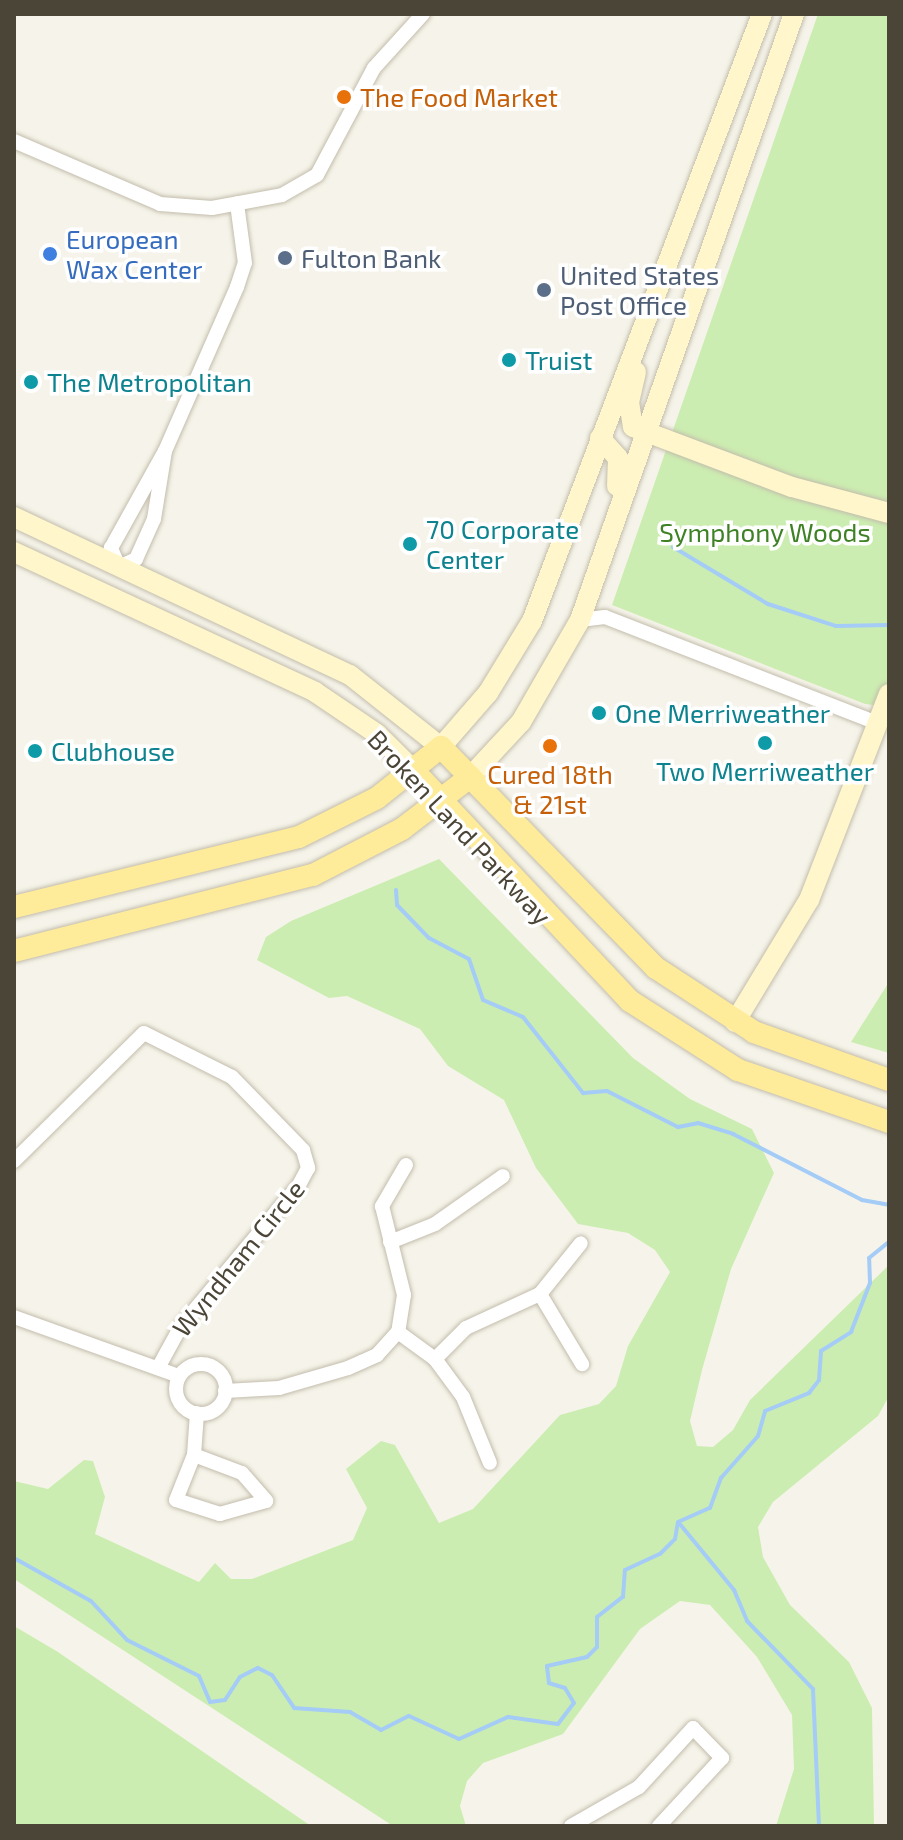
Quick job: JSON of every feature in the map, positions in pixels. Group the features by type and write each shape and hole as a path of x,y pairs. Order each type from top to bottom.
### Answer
{"main road":[{"path":"14,907 299,837 415,772 488,693 532,621 762,14"},
{"path":"14,951 272,890 360,854 441,802 470,777 521,722 580,620 678,332 794,14"},
{"path":"717,138 725,164 737,171"},
{"path":"678,332 713,202 708,163"},
{"path":"647,317 628,417 643,432 792,487 889,513"},
{"path":"600,438 615,450 619,469 608,542"},
{"name":"Broken Land Parkway","path":"14,517 350,675 441,747 624,940 735,1022 811,1057 889,1080"},
{"name":"Broken Land Parkway","path":"14,552 315,692 377,734 560,934 642,1009 752,1077 889,1122"},
{"path":"735,1022 809,900 889,694"}],"street":[{"path":"14,141 142,199 187,209 282,195 317,175 374,68 423,14"},
{"path":"165,451 154,519 136,559 119,567 111,548 165,451 245,263 237,204"},
{"path":"580,620 605,617 877,723"},
{"name":"Wyndham Circle","path":"14,1161 144,1033 232,1077 303,1150 308,1168 299,1185 181,1326 158,1368"},
{"path":"225,1391 279,1388 348,1368 377,1355 398,1332 404,1295 382,1206 406,1165"},
{"path":"390,1242 435,1224 503,1176"},
{"path":"435,1359 466,1328 540,1294 581,1243"},
{"path":"540,1294 582,1364"},
{"path":"14,1317 179,1376"},
{"path":"398,1332 435,1359 463,1397 490,1463"},
{"path":"179,1376 191,1366 210,1366 225,1391"},
{"path":"179,1376 179,1402 197,1413 216,1408 225,1391"},
{"path":"194,1455 242,1473 266,1501 220,1514 176,1500 194,1455 197,1413"},
{"path":"571,1826 639,1787 693,1728 722,1758 659,1826"}],"green space":[{"name":"Symphony Woods","path":"818,14 889,14 889,707 865,704 612,605"},
{"path":"439,859 633,1058 690,1099 752,1129 774,1173 731,1269 702,1370 690,1421 697,1446 713,1447 733,1430 750,1400 889,1265 889,1396 878,1416 773,1502 758,1527 763,1557 790,1605 849,1662 872,1708 874,1826 776,1826 794,1769 792,1715 757,1657 710,1605 680,1601 640,1629 563,1734 483,1763 467,1781 460,1806 466,1826 393,1826 14,1579 14,1481 48,1489 84,1460 93,1461 105,1497 95,1534 199,1582 215,1563 231,1579 252,1579 353,1540 367,1508 346,1469 381,1441 395,1445 439,1523 473,1509 560,1415 599,1404 616,1386 628,1346 670,1272 655,1250 628,1233 578,1224 536,1168 504,1100 448,1066 420,1029 347,996 329,998 257,960 266,937 291,921"},
{"path":"889,982 889,1053 851,1042"},
{"path":"14,1626 58,1652 311,1826 14,1826"}],"waterway":[{"path":"673,547 768,604 836,626 888,625"},
{"path":"396,890 397,905 429,938 469,959 483,1000 523,1017 583,1093 607,1091 678,1127 698,1123 733,1134 862,1200 889,1205"},
{"path":"14,1558 91,1601 127,1640 199,1676 210,1702 225,1700 240,1677 258,1668 272,1675 294,1708 350,1712 381,1730 409,1716 459,1739 508,1717 558,1724 574,1703 565,1688 549,1683 547,1666 587,1657 597,1647 597,1617 623,1597 625,1570 660,1554 675,1539 678,1522 710,1508 721,1478 758,1436 765,1411 809,1393 819,1380 821,1351 851,1332 870,1283 869,1258 889,1242"},
{"path":"679,1523 734,1590 747,1621 813,1689 819,1826"}],"place":[{"name":"The Food Market","path":"344,97"},
{"name":"European Wax Center","path":"50,254"},
{"name":"Fulton Bank","path":"285,258"},
{"name":"United States Post Office","path":"544,290"},
{"name":"Truist","path":"509,360"},
{"name":"The Metropolitan","path":"31,382"},
{"name":"70 Corporate Center","path":"410,544"},
{"name":"One Merriweather","path":"599,713"},
{"name":"Two Merriweather","path":"765,743"},
{"name":"Cured 18th & 21st","path":"550,746"},
{"name":"Clubhouse","path":"35,751"}]}
